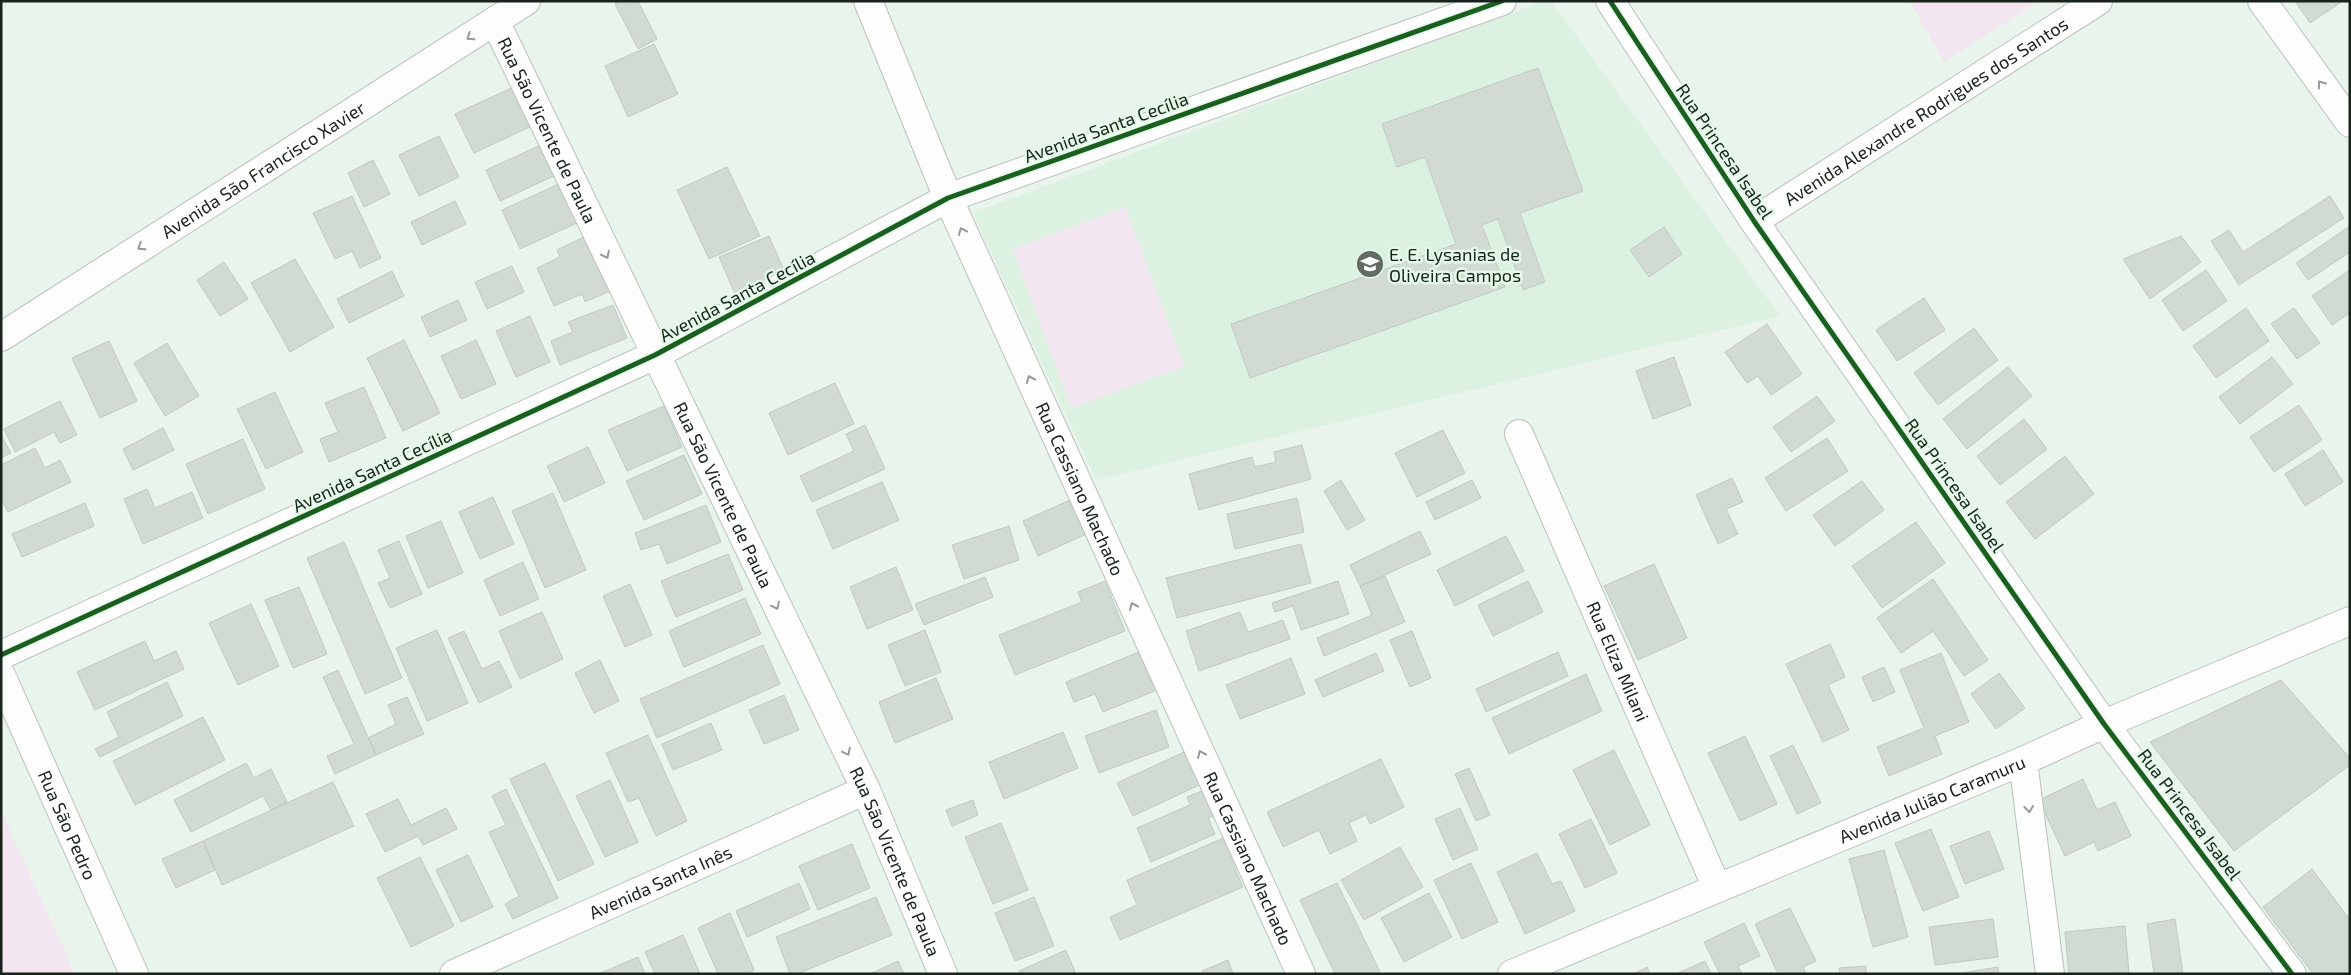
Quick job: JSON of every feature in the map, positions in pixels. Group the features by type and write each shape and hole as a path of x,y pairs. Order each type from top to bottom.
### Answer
{"street":[{"name":"Avenida São Francisco Xavier","path":"1,336 526,1"},
{"name":"Rua Cassiano Machado","path":"868,1 948,198 1300,974"},
{"name":"Avenida Santa Cecília","path":"1,656 655,355 948,198 1502,1"},
{"name":"Rua Princesa Isabel","path":"1610,1 1754,221 2104,724 2292,974"},
{"name":"Avenida Alexandre Rodrigues dos Santos","path":"1754,221 2098,1"},
{"path":"2262,1 2350,123"},
{"name":"Rua São Vicente de Paula","path":"495,21 866,790 943,974"},
{"name":"Rua Eliza Milani","path":"1519,434 1717,888"},
{"name":"Avenida Julião Caramuru","path":"1512,974 2023,761 2104,724 2350,620"},
{"name":"Rua São Pedro","path":"1,675 134,974"},
{"path":"2023,761 2050,974"},
{"name":"Avenida Santa Inês","path":"454,974 866,790"}],"shaded area":[{"name":"E. E. Lysanias de Oliveira Campos","path":"1543,1 1551,1 1780,316 1096,480 973,213"},
{"path":"1910,1 2039,1 1944,62"},
{"path":"1125,207 1184,366 1071,408 1013,249"},
{"path":"1,811 75,974 1,974"}],"building":[{"path":"619,1 638,1 657,39 638,49 615,4"},
{"path":"2295,1 2339,1 2340,3 2310,23"},
{"path":"654,44 678,94 628,117 605,66"},
{"path":"1538,68 1583,191 1520,213 1545,282 1523,290 1498,219 1482,225 1505,287 1250,378 1231,324 1456,244 1425,157 1397,167 1382,124"},
{"path":"520,84 538,123 474,153 455,114"},
{"path":"439,136 459,177 419,196 399,155"},
{"path":"545,143 558,174 500,201 486,170"},
{"path":"373,160 390,194 364,207 348,173"},
{"path":"727,167 760,236 709,259 677,190"},
{"path":"563,182 581,221 520,249 502,210"},
{"path":"352,196 381,258 360,268 352,251 335,259 313,213"},
{"path":"2330,196 2344,218 2239,285 2211,241 2229,230 2243,252"},
{"path":"455,201 466,224 422,245 411,222"},
{"path":"2350,226 2350,252 2308,280 2296,263"},
{"path":"1664,227 1682,254 1649,277 1630,250"},
{"path":"586,236 610,291 585,302 582,294 554,306 537,268 560,257 557,250"},
{"path":"769,236 786,275 736,296 719,257"},
{"path":"2181,236 2201,262 2150,299 2123,259"},
{"path":"295,259 334,327 290,352 251,283"},
{"path":"224,262 248,299 220,316 197,280"},
{"path":"512,266 524,292 487,309 475,282"},
{"path":"2206,270 2227,301 2183,331 2162,300"},
{"path":"2350,270 2350,313 2332,325 2312,296"},
{"path":"392,271 404,296 349,323 337,299"},
{"path":"1924,298 1945,330 1897,361 1876,330"},
{"path":"458,300 467,320 430,337 421,317"},
{"path":"613,305 627,338 560,365 551,341 573,332 568,322"},
{"path":"2246,308 2269,341 2216,378 2193,346"},
{"path":"2294,308 2320,343 2297,359 2271,324"},
{"path":"530,316 550,362 516,377 496,331"},
{"path":"1767,324 1802,374 1771,395 1758,376 1747,383 1725,352"},
{"path":"1974,328 1998,360 1938,405 1914,373"},
{"path":"404,340 440,413 403,431 367,358"},
{"path":"476,340 496,384 461,399 441,356"},
{"path":"109,341 137,401 100,418 72,358"},
{"path":"167,343 199,396 165,416 134,363"},
{"path":"1674,357 1691,405 1653,419 1636,371"},
{"path":"2272,357 2293,384 2240,424 2219,397"},
{"path":"2008,367 2032,396 1967,449 1943,419"},
{"path":"835,383 854,424 788,455 769,413"},
{"path":"364,387 386,438 329,462 320,439 338,432 325,403"},
{"path":"275,392 303,452 266,469 237,409"},
{"path":"1817,396 1835,421 1791,452 1773,427"},
{"path":"60,401 77,435 60,443 54,432 15,452 4,429"},
{"path":"2299,405 2322,440 2274,472 2250,437"},
{"path":"664,406 682,447 627,471 608,430"},
{"path":"2024,419 2047,449 2000,485 1977,456"},
{"path":"865,425 885,469 812,502 800,476 854,451 846,434"},
{"path":"163,428 174,450 133,470 123,449"},
{"path":"1443,430 1465,473 1417,497 1395,453"},
{"path":"1,435 11,453 1,458"},
{"path":"1827,438 1848,471 1786,511 1765,478"},
{"path":"243,439 265,489 208,514 186,464"},
{"path":"1302,445 1311,479 1199,510 1189,474 1252,457 1255,467 1276,462 1274,452"},
{"path":"588,447 605,483 564,502 547,466"},
{"path":"35,448 45,468 60,460 71,482 8,512 1,499 1,465"},
{"path":"2323,450 2343,482 2305,506 2285,474"},
{"path":"684,455 702,494 644,520 626,481"},
{"path":"2065,456 2094,494 2035,539 2006,502"},
{"path":"1732,478 1743,502 1726,509 1738,534 1718,544 1696,495"},
{"path":"1341,480 1365,520 1347,530 1324,491"},
{"path":"1472,480 1481,498 1435,520 1426,502"},
{"path":"1862,481 1884,510 1835,546 1813,515"},
{"path":"882,482 899,520 833,549 816,510"},
{"path":"147,489 155,508 192,492 203,518 143,544 124,499"},
{"path":"553,493 586,570 545,588 512,511"},
{"path":"493,497 514,544 480,559 459,512"},
{"path":"1077,497 1093,531 1038,556 1023,521"},
{"path":"1297,498 1304,532 1235,549 1227,514"},
{"path":"85,503 94,526 22,557 12,534"},
{"path":"706,505 721,542 667,564 659,544 641,550 635,533"},
{"path":"441,521 463,573 428,588 406,536"},
{"path":"1916,522 1945,563 1882,608 1852,566"},
{"path":"1009,526 1019,560 964,579 952,545"},
{"path":"1420,531 1431,554 1360,586 1350,565"},
{"path":"1506,536 1524,571 1455,606 1437,570"},
{"path":"399,541 422,594 390,608 378,583 390,578 378,550"},
{"path":"344,542 402,678 365,694 307,558"},
{"path":"1301,544 1311,583 1177,618 1166,578"},
{"path":"728,554 743,590 676,617 661,581"},
{"path":"523,562 539,599 500,616 484,580"},
{"path":"1654,564 1687,638 1638,660 1604,586"},
{"path":"896,567 913,610 867,629 850,587"},
{"path":"1385,576 1405,622 1324,656 1317,638 1372,615 1360,586"},
{"path":"985,577 993,597 924,625 915,604"},
{"path":"1933,579 1988,660 1964,676 1933,631 1901,653 1877,618"},
{"path":"1105,581 1125,631 1015,675 999,635 1082,602 1078,592"},
{"path":"1338,581 1349,614 1301,630 1293,606 1275,612 1272,603"},
{"path":"1528,581 1543,612 1493,636 1478,605"},
{"path":"630,584 652,635 625,647 603,596"},
{"path":"299,587 327,654 293,668 265,600"},
{"path":"745,598 761,634 684,667 669,631"},
{"path":"251,604 279,666 238,685 209,623"},
{"path":"542,612 563,659 520,679 499,631"},
{"path":"1240,612 1248,632 1283,620 1290,639 1199,671 1186,631"},
{"path":"437,630 468,703 427,721 396,648"},
{"path":"925,630 941,672 905,686 888,645"},
{"path":"464,631 482,669 499,661 512,687 479,703 448,638"},
{"path":"1412,631 1431,678 1410,687 1390,640"},
{"path":"145,641 154,661 176,651 184,669 95,710 77,672"},
{"path":"1830,644 1845,677 1828,685 1849,730 1823,742 1786,664"},
{"path":"763,645 780,684 657,738 640,699"},
{"path":"1151,647 1167,686 1103,712 1095,694 1074,702 1066,682"},
{"path":"1558,652 1568,676 1486,712 1476,689"},
{"path":"1376,653 1384,671 1323,697 1315,680"},
{"path":"1941,653 1969,722 1935,736 1942,754 1889,776 1877,747 1924,728 1900,670"},
{"path":"1291,658 1305,694 1240,719 1226,685"},
{"path":"600,660 619,701 594,713 575,673"},
{"path":"1884,667 1895,692 1873,702 1862,677"},
{"path":"338,670 376,755 335,774 327,756 354,744 323,677"},
{"path":"1999,673 2025,708 1996,729 1971,694"},
{"path":"1586,674 1602,711 1509,754 1492,718"},
{"path":"936,678 953,719 895,743 879,702"},
{"path":"2281,680 2350,758 2350,765 2234,851 2150,742"},
{"path":"167,682 183,716 100,757 95,749 119,737 107,712"},
{"path":"784,695 799,730 764,744 749,710"},
{"path":"407,697 424,734 376,755 368,738 396,724 388,705"},
{"path":"1156,710 1169,747 1099,773 1085,736"},
{"path":"203,717 225,760 135,805 113,761"},
{"path":"711,723 722,750 673,770 662,744"},
{"path":"1063,732 1078,768 1004,799 989,762"},
{"path":"648,735 687,821 656,836 639,798 628,802 606,753"},
{"path":"1745,736 1777,804 1740,821 1708,753"},
{"path":"1793,745 1821,803 1797,814 1770,756"},
{"path":"1195,747 1210,780 1133,816 1117,783"},
{"path":"1614,750 1650,825 1610,845 1573,770"},
{"path":"1381,759 1404,807 1370,824 1366,815 1349,823 1357,841 1330,854 1319,830 1283,847 1267,812"},
{"path":"246,763 254,778 271,769 287,802 271,810 263,796 191,832 174,800"},
{"path":"545,763 594,864 558,881 510,779"},
{"path":"1469,768 1490,815 1476,821 1455,774"},
{"path":"2083,779 2097,810 2115,802 2131,836 2098,851 2094,842 2065,856 2039,800"},
{"path":"610,780 638,842 605,857 576,796"},
{"path":"333,782 354,826 222,885 203,841"},
{"path":"1214,786 1225,811 1208,818 1215,834 1151,862 1137,828 1190,805 1187,797"},
{"path":"506,789 558,898 513,919 505,904 519,896 489,832 506,825 492,796"},
{"path":"398,799 411,825 446,808 457,829 423,845 418,836 385,852 366,814"},
{"path":"973,800 978,815 952,826 946,810"},
{"path":"1460,808 1478,849 1453,860 1435,819"},
{"path":"1591,819 1617,873 1585,888 1559,834"},
{"path":"1001,823 1028,890 993,904 965,837"},
{"path":"1931,829 1959,897 1923,911 1895,843"},
{"path":"1989,831 2004,869 1965,884 1950,846"},
{"path":"1235,833 1249,864 1235,869 1243,887 1120,940 1110,917 1137,905 1127,880"},
{"path":"203,841 215,870 176,888 162,859"},
{"path":"852,844 870,888 818,910 799,866"},
{"path":"1400,847 1423,887 1364,920 1341,880"},
{"path":"1884,850 1908,937 1873,947 1849,859"},
{"path":"1537,853 1552,884 1561,881 1575,911 1525,934 1497,872"},
{"path":"468,855 493,907 461,922 436,870"},
{"path":"420,857 454,926 411,947 377,878"},
{"path":"1471,863 1498,922 1462,939 1434,880"},
{"path":"2312,869 2350,920 2350,974 2313,974 2263,907"},
{"path":"799,883 810,909 747,937 736,911"},
{"path":"1337,883 1380,972 1376,974 1335,974 1300,900"},
{"path":"1429,893 1452,937 1404,962 1381,918"},
{"path":"876,897 892,935 797,974 790,974 776,937"},
{"path":"1034,897 1054,946 1015,961 995,913"},
{"path":"1790,908 1816,961 1803,967 1806,974 1778,974 1755,924"},
{"path":"730,913 754,970 746,974 718,974 698,928"},
{"path":"1993,919 1998,957 1935,965 1929,927"},
{"path":"2175,919 2183,974 2154,974 2147,924"},
{"path":"1744,923 1760,956 1738,966 1742,974 1720,974 1704,942"},
{"path":"2125,926 2129,973 2069,974 2065,932"},
{"path":"683,935 700,974 655,974 645,952"},
{"path":"1066,950 1076,974 1021,974 1019,971"},
{"path":"638,957 645,974 601,973"},
{"path":"1228,960 1233,974 1203,974 1202,971"},
{"path":"898,961 904,974 870,974"},
{"path":"1705,961 1711,974 1676,974"},
{"path":"1866,966 1866,974 1840,974 1839,968"},
{"path":"1647,967 1650,974 1633,974"},
{"path":"1998,967 1999,974 1956,974"}],"cycle path":[{"path":"1,655 655,355 948,198 1502,1"},
{"path":"1610,1 1754,221 2104,724 2292,974"}],"place":[{"name":"E. E. Lysanias de Oliveira Campos","path":"1370,264"}]}
